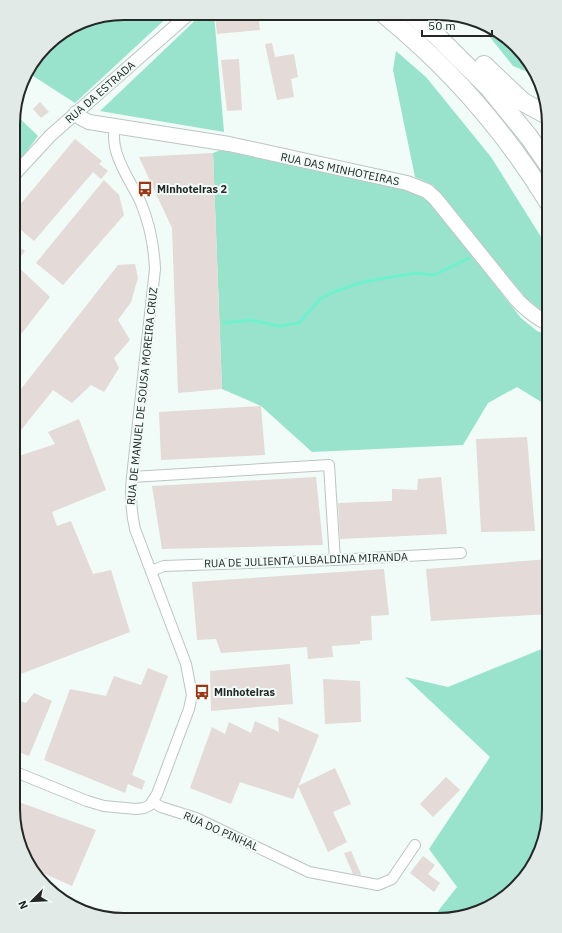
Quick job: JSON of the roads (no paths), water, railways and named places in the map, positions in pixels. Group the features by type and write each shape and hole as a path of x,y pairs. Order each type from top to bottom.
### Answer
{"highway":[{"path":"391,20 432,56 472,98 504,137 542,193"},
{"path":"419,20 451,49 490,89 529,137 542,156"},
{"path":"451,49 470,52 523,102 541,112"}],"main road":[{"name":"RUA DAS MINHOTEIRAS","path":"76,112 81,118 89,122 228,144 407,183 427,191 435,198 518,301 529,312 542,320"}],"street":[{"name":"RUA DA ESTRADA","path":"20,169 51,135 76,112 182,20"},
{"name":"RUA DE MANUEL DE SOUSA MOREIRA CRUZ","path":"115,126 114,139 116,152 141,204 150,230 154,250 155,269 132,477 130,498 131,514 135,529 186,664 192,695 189,709 153,802"},
{"path":"132,477 329,465 334,560"},
{"name":"RUA DE JULIENTA ULBALDINA MIRANDA","path":"151,571 164,566 334,560 461,553"},
{"path":"20,775 87,801 104,806 136,809 150,805 153,802"},
{"name":"RUA DO PINHAL","path":"153,802 161,807 196,818 309,872 378,885 392,879 415,846"}],"waterway":[{"path":"224,323 251,320 279,326 299,323 320,299 336,291 360,283 416,273 434,275 469,258"}],"place":[{"name":"Minhoteiras 2","path":"145,189"},
{"name":"Minhoteiras","path":"202,692"}]}
